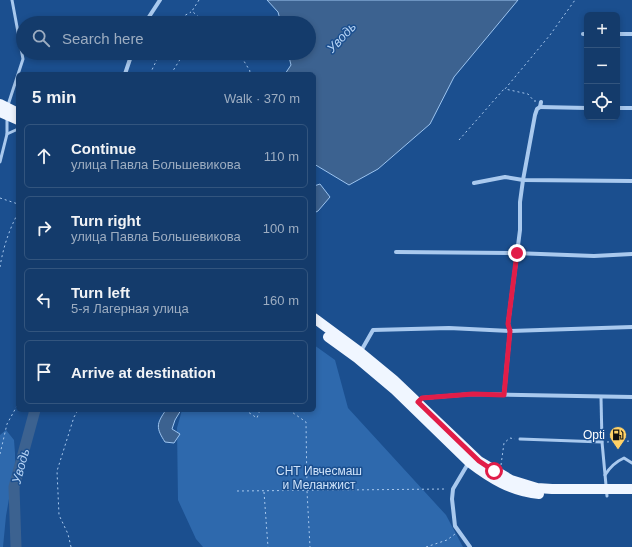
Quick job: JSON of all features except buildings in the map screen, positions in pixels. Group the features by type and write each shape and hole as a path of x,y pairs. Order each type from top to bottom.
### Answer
{"main road":[{"path":"3,109 16,112"},
{"path":"3,109 16,119"},
{"path":"316,320 358,355 469,462 497,481 520,491 549,495 607,493 632,490"},
{"path":"316,328 394,380 479,461 494,471 511,480 537,488 632,496"}],"street":[{"path":"150,16 160,0"},
{"path":"620,34 632,34"},
{"path":"126,72 130,60"},
{"path":"504,395 510,331 508,324 517,253 523,180 535,115 541,102"},
{"path":"540,107 584,108"},
{"path":"620,108 632,108"},
{"path":"474,183 505,177 523,180 632,182"},
{"path":"396,252 517,253 594,256 632,254"},
{"path":"358,355 373,330 449,328 510,331 632,327"},
{"path":"418,402 422,398 466,394 632,397"},
{"path":"469,462 453,489 452,510 455,526 470,547"}],"lane":[{"path":"12,0 16,22"},
{"path":"19,72 23,60"},
{"path":"0,162 7,134 3,109 8,102 16,80"},
{"path":"7,134 16,129"},
{"path":"601,397 602,442 607,493"},
{"path":"520,439 602,442"},
{"path":"605,476 617,461 624,458 632,463"}],"path":[{"path":"184,16 192,11 199,0"},
{"path":"460,140 550,35 575,0"},
{"path":"192,11 197,16"},
{"path":"151,72 157,60"},
{"path":"172,72 180,60"},
{"path":"243,60 250,72"},
{"path":"505,88 528,94 534,101 541,102"},
{"path":"0,198 16,203"},
{"path":"0,268 3,249 10,227 16,216"},
{"path":"0,454 7,424 16,408"},
{"path":"71,547 68,534 59,515 57,471 77,412"},
{"path":"249,412 257,418 259,412"},
{"path":"292,412 306,422 307,491 310,547"},
{"path":"500,471 504,443 510,438 520,439"},
{"path":"602,442 632,441"},
{"path":"238,491 453,489"},
{"path":"264,491 268,547"},
{"path":"426,547 448,540 458,531"}],"green space":[{"name":"СНТ Ивчесмаш и Меланжист","path":"316,346 335,360 348,408 446,515 463,547 203,547 196,539 178,500 177,428 181,412 316,412"},
{"path":"6,430 14,440 15,465 6,516 3,547 0,547 0,435"}],"water":[{"path":"267,0 518,0 454,77 430,124 378,169 349,185 316,165 316,72 286,72 291,65 290,60 316,60 316,16 279,16 278,12"},
{"path":"320,184 330,197 316,212 316,185"},
{"path":"165,412 180,412 172,429 180,434 174,443 165,442 158,426 160,419"}],"waterway":[{"name":"Уводь","path":"16,547 14,487 34,412"}],"place":[{"name":"Opti","path":"618,450"}],"route":[{"path":"494,471 479,461 418,402 422,398 473,394 504,395 510,331 508,324 517,253"}]}
